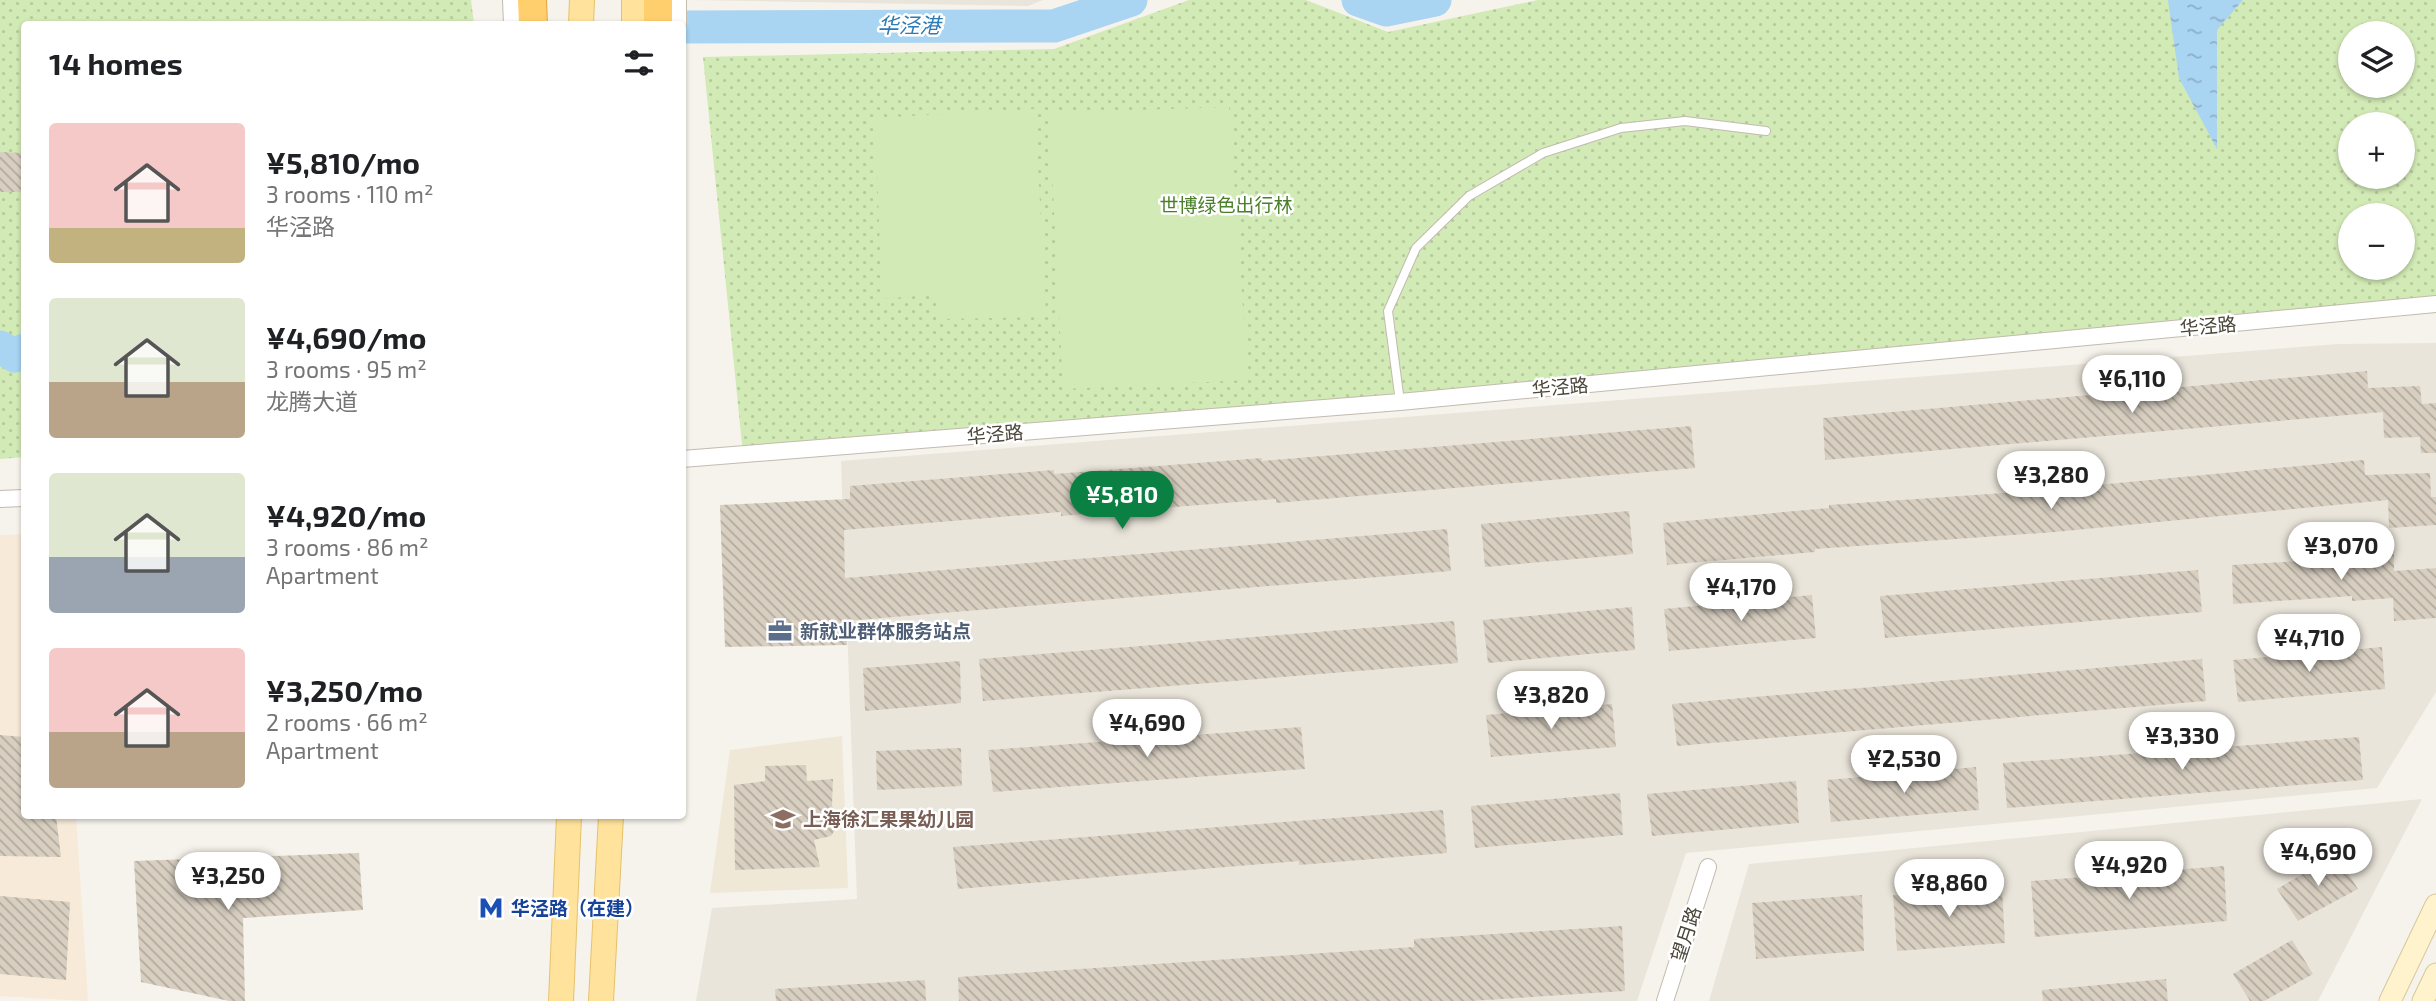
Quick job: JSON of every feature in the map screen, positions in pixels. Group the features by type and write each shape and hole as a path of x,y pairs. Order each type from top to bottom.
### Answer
{"highway":[{"path":"532,0 533,21"}],"main road":[{"path":"561,1001 569,819"},
{"path":"601,1001 611,819"},
{"path":"2390,1001 2436,905"},
{"path":"2423,1001 2436,974"}],"street":[{"path":"511,0 512,21"},
{"name":"华泾路","path":"686,459 1400,402 2436,304"},
{"path":"0,499 21,498"},
{"name":"望月路","path":"1665,1001 1708,867"}],"lane":[{"path":"1400,402 1388,311 1416,248 1469,196 1543,153 1620,128 1685,121 1766,131"}],"shaded area":[{"path":"691,0 1043,0 1028,6"},
{"path":"2436,343 2436,692 2377,788 1686,853 1637,1001 696,1001 712,908 857,899 841,461 2338,344"},
{"path":"21,534 21,819 76,819 88,1001 0,996 0,535"},
{"name":"上海徐汇果果幼儿园","path":"842,736 848,888 710,893 730,750"},
{"path":"2422,799 2318,1001 1709,1001 1749,864"}],"green space":[{"path":"0,0 471,0 474,21 21,21 21,457 0,459"},
{"name":"世博绿色出行林","path":"1189,0 1306,0 1388,32 1538,0 2436,0 2436,302 743,454 703,57 1054,49"},
{"path":"1229,107 1248,380 1063,389 1049,113"},
{"path":"1035,109 1046,317 938,319 937,294 882,299 875,118"}],"water":[{"path":"2168,0 2243,0 2217,30 2217,149 2179,78"}],"building":[{"path":"0,152 21,153 21,192 0,192"},
{"path":"2367,371 2368,388 2420,386 2422,404 2436,403 2436,453 2421,453 2420,437 2384,438 2383,412 1825,460 1823,418"},
{"path":"1691,426 1695,468 1276,503 1276,499 1061,516 1061,512 844,530 845,578 1447,529 1451,571 846,621 847,645 725,647 720,505 850,499 850,486 1054,470 1054,474 1262,458 1262,461"},
{"path":"2364,460 2365,475 2430,473 2431,497 2436,497 2436,525 2389,528 2388,500 2055,532 1815,549 1815,552 1667,565 1663,523 1829,508 1829,505 2033,491"},
{"path":"1629,511 1633,554 1485,567 1481,524"},
{"path":"2394,546 2394,571 2436,568 2436,618 2394,621 2393,598 2352,601 2352,596 2233,604 2232,565 2351,558 2350,548"},
{"path":"2198,570 2202,612 1885,638 1880,596"},
{"path":"1812,595 1816,638 1669,651 1664,609"},
{"path":"1632,607 1635,650 1488,663 1483,620"},
{"path":"1454,621 1458,663 983,701 979,659"},
{"path":"2382,647 2385,689 2238,702 2233,660"},
{"path":"2202,659 2206,701 1677,746 1672,704"},
{"path":"960,661 961,703 865,711 863,668"},
{"path":"1612,704 1616,747 1491,757 1486,715"},
{"path":"1301,727 1305,769 993,792 988,750"},
{"path":"0,735 21,737 21,819 56,819 61,857 0,856"},
{"path":"2359,737 2363,780 2007,808 2003,763"},
{"path":"961,748 962,786 877,790 876,751"},
{"path":"806,765 807,781 833,779 832,805 838,825 831,836 814,840 820,867 735,870 734,785 765,781 765,766"},
{"path":"1976,767 1979,810 1831,822 1827,780"},
{"path":"1796,781 1799,823 1652,836 1647,794"},
{"path":"1620,793 1623,835 1475,848 1471,806"},
{"path":"1443,810 1447,853 1299,865 1299,861 958,889 953,847"},
{"path":"359,853 363,910 243,918 245,1001 229,1001 141,982 134,861"},
{"path":"2336,854 2358,889 2298,921 2277,889"},
{"path":"2224,866 2227,921 2035,937 2031,881"},
{"path":"2002,888 2005,943 1897,951 1893,895"},
{"path":"1862,895 1864,951 1756,959 1752,903"},
{"path":"0,896 70,902 66,980 0,974"},
{"path":"1622,926 1625,991 1471,1001 959,1001 958,977 1414,947 1414,939"},
{"path":"2292,940 2313,974 2264,1001 2250,1001 2233,974"},
{"path":"2166,979 2168,1001 2043,1001 2042,990"},
{"path":"925,980 926,1001 776,1001 775,989"}],"waterway":[{"name":"华泾港","path":"686,27 1054,26 1131,0"},
{"name":"华泾港","path":"1358,0 1386,10 1435,0"},
{"name":"华泾港","path":"0,347 15,356 21,352"}],"place":[{"name":"新就业群体服务站点","path":"780,631"},
{"name":"上海徐汇果果幼儿园","path":"783,819"},
{"name":"华泾路（在建）","path":"491,908"}]}
